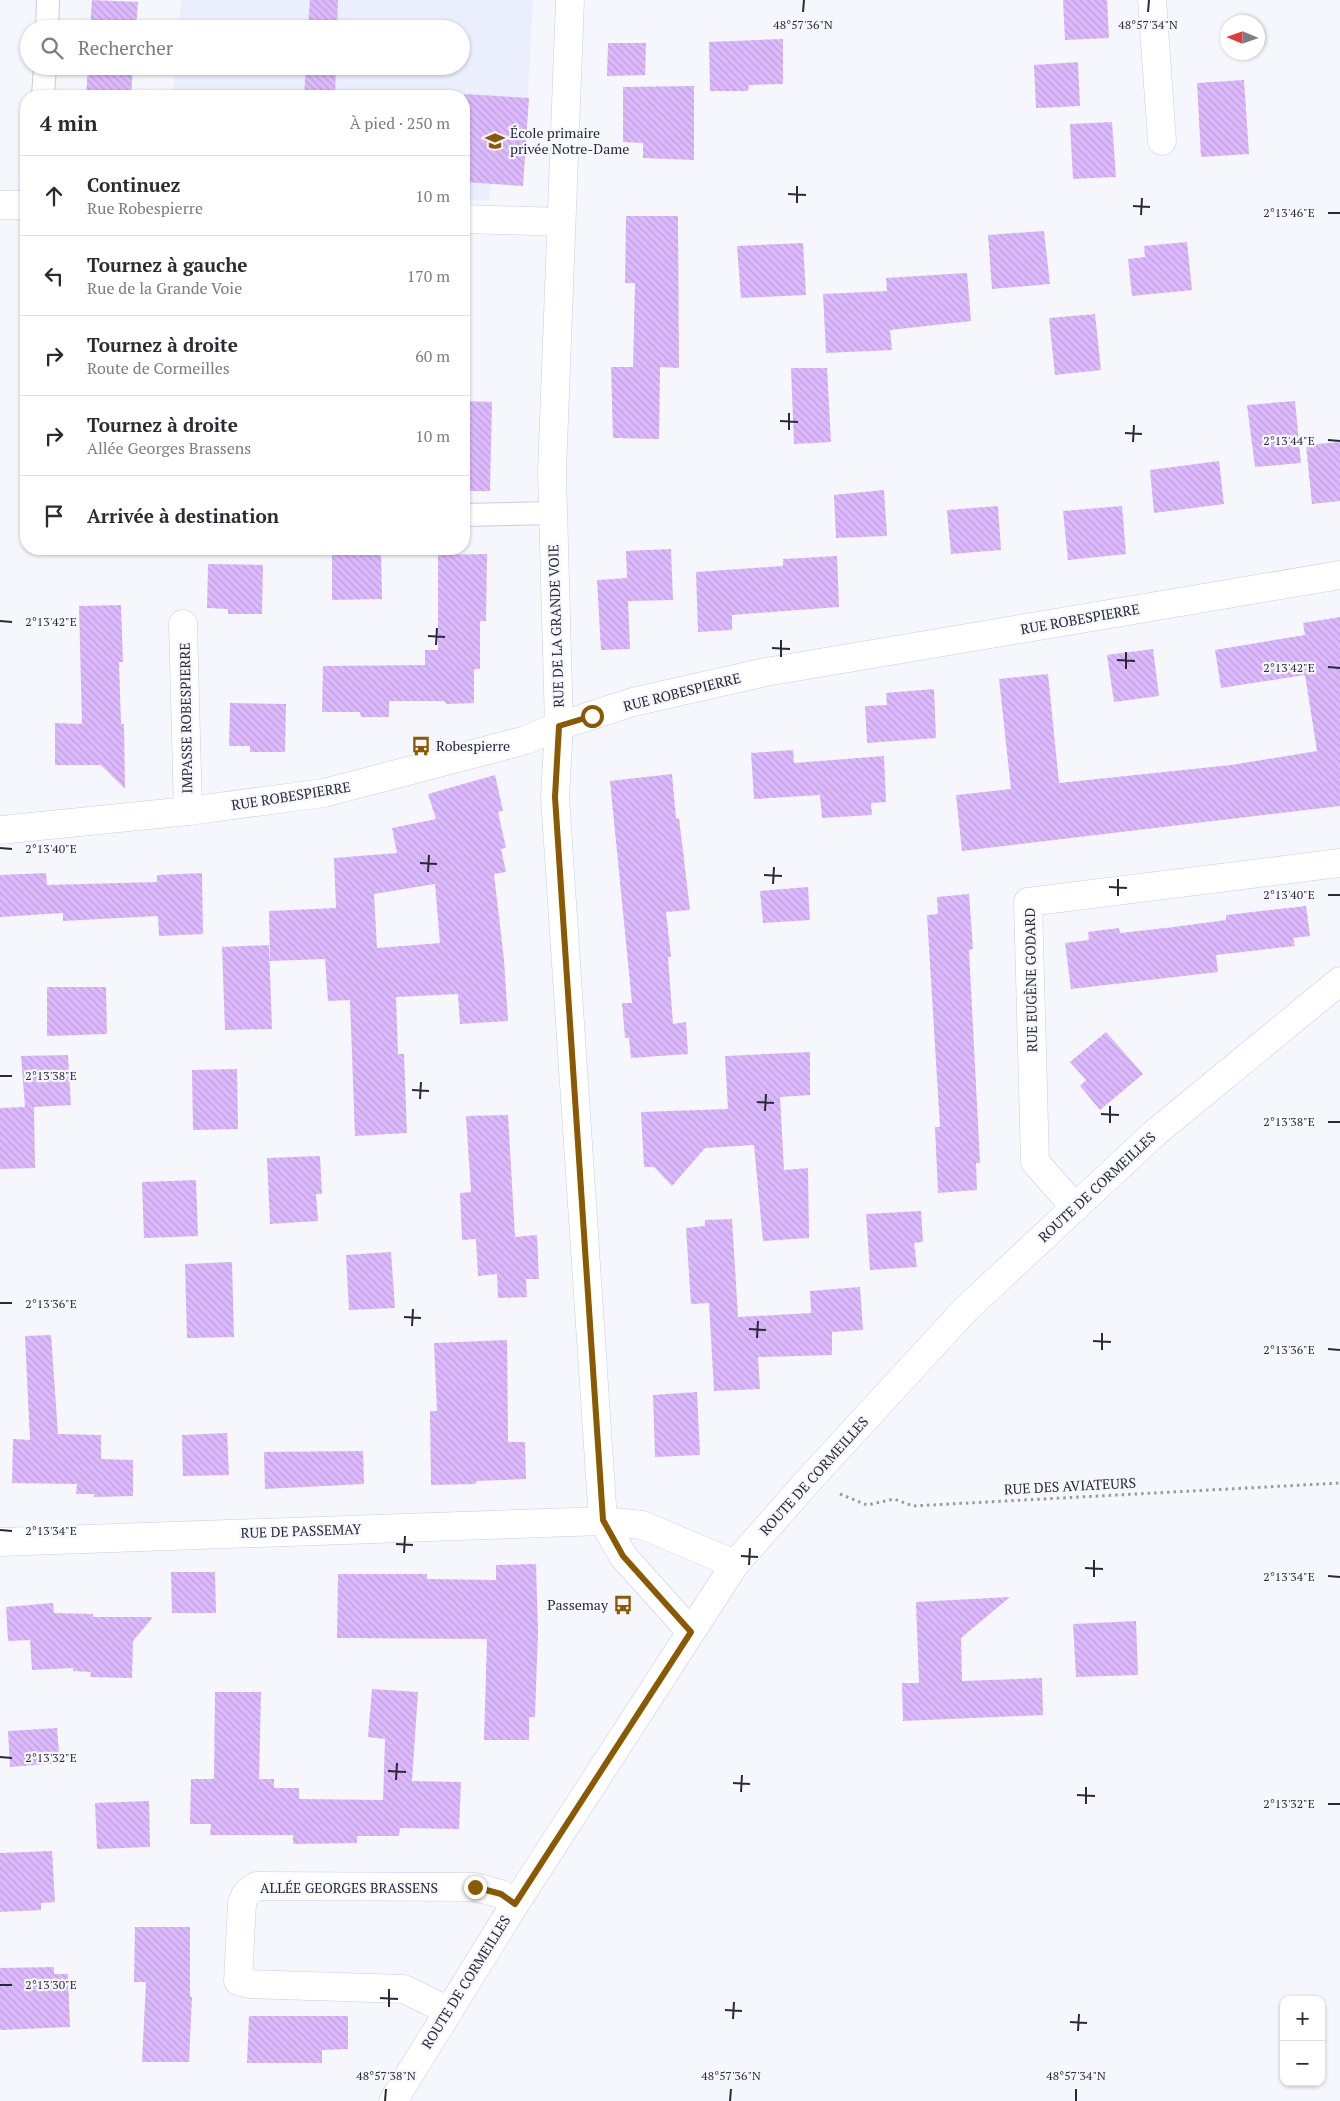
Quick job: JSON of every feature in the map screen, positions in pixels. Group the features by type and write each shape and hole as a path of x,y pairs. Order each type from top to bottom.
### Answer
{"street":[{"name":"RUE DE LA GRANDE VOIE","path":"570,0 552,472 559,726 555,797 603,1520 623,1556 691,1632"},
{"path":"1152,0 1162,141"},
{"path":"0,205 20,205"},
{"path":"470,219 561,222"},
{"name":"RUE ROBESPIERRE","path":"0,830 188,812 324,793 526,740 559,726 633,702 766,672 1340,575"},
{"name":"IMPASSE ROBESPIERRE","path":"183,624 188,812"},
{"name":"RUE EUGÈNE GODARD","path":"1075,1207 1035,1162 1028,902 1340,862"},
{"name":"ROUTE DE CORMEILLES","path":"394,2101 515,1904 735,1564 808,1481 966,1309 1156,1132 1340,981"},
{"path":"603,1520 642,1525 735,1564"},
{"name":"RUE DE PASSEMAY","path":"0,1542 603,1520"},
{"name":"ALLÉE GEORGES BRASSENS","path":"449,2010 404,1989 249,1984 238,1981 242,1903 246,1894 256,1886 475,1887 501,1894 515,1904"}],"lane":[{"path":"47,20 48,0"},
{"path":"43,90 44,75"},
{"path":"470,515 553,512"}],"path":[{"name":"RUE DES AVIATEURS","path":"808,1481 867,1505 894,1499 913,1506 1340,1483"}],"shaded area":[{"name":"École primaire privée Notre-Dame","path":"181,0 533,0 523,186 491,184 489,201 470,200 470,90 173,90 174,75 470,75 470,20 179,20"}],"building":[{"path":"92,0 138,2 137,20 91,20"},
{"path":"310,0 338,0 337,20 309,20"},
{"path":"1063,0 1107,0 1109,38 1065,40"},
{"path":"783,39 783,84 749,85 748,91 710,91 709,42"},
{"path":"608,43 646,43 645,75 607,76"},
{"path":"1078,62 1080,106 1036,108 1034,65"},
{"path":"87,75 132,75 131,90 86,90"},
{"path":"305,75 336,75 335,90 304,90"},
{"path":"1244,80 1249,154 1201,157 1197,83"},
{"path":"694,86 694,160 643,158 643,143 623,142 623,87"},
{"path":"470,94 529,98 523,186 470,182"},
{"path":"1112,122 1116,177 1073,179 1070,124"},
{"path":"626,216 678,216 679,368 660,367 659,439 613,438 611,367 633,367 635,283 625,283"},
{"path":"1044,231 1050,284 992,289 988,235"},
{"path":"1187,242 1192,290 1132,296 1128,259 1145,257 1144,246"},
{"path":"803,243 806,295 741,298 737,246"},
{"path":"967,273 971,321 890,330 892,350 826,353 823,294 887,291 886,278"},
{"path":"1095,314 1101,370 1055,375 1049,318"},
{"path":"791,368 827,368 831,442 794,444"},
{"path":"470,401 492,402 490,491 470,491"},
{"path":"1295,401 1301,463 1255,467 1247,405"},
{"path":"1340,442 1340,501 1312,504 1306,445"},
{"path":"1219,461 1224,504 1154,513 1150,470"},
{"path":"884,490 887,536 836,538 834,495"},
{"path":"998,506 1001,550 951,554 947,510"},
{"path":"1122,506 1126,554 1068,560 1063,511"},
{"path":"671,549 673,600 628,601 630,649 601,650 597,580 627,578 626,551"},
{"path":"487,554 486,621 480,621 480,669 474,669 474,703 447,704 444,701 389,701 389,717 361,717 360,712 322,712 323,666 425,665 425,650 438,650 438,555"},
{"path":"332,555 381,555 382,599 332,600"},
{"path":"837,556 839,607 732,615 732,630 698,632 696,572 783,566 783,559"},
{"path":"208,564 263,565 262,614 228,614 228,609 207,608"},
{"path":"121,605 123,662 119,662 121,724 124,724 125,789 101,765 55,765 55,723 82,724 79,606"},
{"path":"1340,617 1340,806 962,851 956,795 1011,789 999,679 1048,674 1059,783 1231,765 1317,751 1305,675 1221,688 1215,650 1305,635 1303,623"},
{"path":"1153,649 1159,696 1114,702 1107,655"},
{"path":"934,689 936,738 867,743 865,706 887,705 886,693"},
{"path":"230,703 286,704 285,752 250,752 250,746 229,746"},
{"path":"793,750 794,763 884,756 886,802 871,803 872,815 822,818 820,795 754,799 751,753"},
{"path":"672,774 676,819 679,818 690,910 666,912 671,957 668,957 673,1024 686,1022 688,1054 631,1058 629,1038 625,1038 622,1003 632,1003 610,781"},
{"path":"495,775 503,811 498,812 506,848 501,849 506,872 494,874 504,960 508,1021 460,1024 458,994 396,997 398,1054 404,1054 407,1133 355,1136 350,1000 328,1001 325,959 270,961 269,911 336,908 334,858 397,853 392,828 436,819 428,794","holes":["435,884 440,943 377,948 374,894"]},
{"path":"46,873 47,885 157,882 157,875 202,873 203,934 159,936 158,916 63,921 63,913 0,917 0,875"},
{"path":"808,887 810,920 763,923 760,891"},
{"path":"969,894 973,949 969,950 980,1163 976,1163 977,1190 938,1193 935,1127 940,1127 927,915 938,914 937,897"},
{"path":"1306,906 1310,936 1293,938 1295,946 1216,955 1218,972 1071,989 1065,943 1089,940 1088,932 1119,928 1120,933 1174,927 1226,920 1226,915"},
{"path":"269,945 272,1029 225,1030 222,947"},
{"path":"47,987 106,987 107,1034 47,1036"},
{"path":"1106,1032 1143,1074 1100,1110 1080,1086 1086,1080 1070,1062"},
{"path":"810,1052 810,1095 780,1097 784,1170 808,1168 809,1238 763,1241 754,1145 705,1148 672,1186 654,1167 644,1167 641,1112 728,1109 725,1056"},
{"path":"68,1055 71,1105 34,1107 35,1168 0,1169 0,1108 25,1107 21,1056"},
{"path":"237,1069 238,1129 193,1130 192,1070"},
{"path":"508,1115 515,1237 537,1235 539,1279 526,1279 527,1297 498,1298 497,1274 478,1276 476,1239 462,1240 460,1193 471,1192 466,1116"},
{"path":"320,1156 322,1194 316,1194 318,1221 270,1224 267,1158"},
{"path":"196,1180 198,1236 144,1238 142,1182"},
{"path":"921,1211 923,1242 914,1243 917,1267 870,1270 866,1214"},
{"path":"732,1219 738,1317 811,1313 810,1291 860,1287 863,1330 832,1332 832,1355 758,1357 760,1389 714,1391 709,1303 691,1304 686,1228 705,1226 705,1220"},
{"path":"391,1252 395,1308 349,1310 346,1255"},
{"path":"232,1262 234,1337 187,1338 185,1264"},
{"path":"51,1335 58,1434 101,1435 101,1459 133,1460 133,1496 94,1497 94,1494 76,1494 77,1484 12,1483 13,1439 30,1440 25,1336"},
{"path":"507,1340 508,1442 525,1442 526,1479 476,1481 476,1484 431,1485 430,1411 437,1411 434,1343"},
{"path":"697,1392 700,1455 655,1457 653,1395"},
{"path":"227,1433 229,1475 183,1476 182,1435"},
{"path":"363,1451 364,1484 265,1489 264,1452"},
{"path":"536,1564 538,1632 535,1717 529,1717 529,1740 484,1740 487,1639 337,1638 338,1574 427,1574 427,1579 496,1580 496,1565"},
{"path":"171,1572 215,1572 216,1613 172,1613"},
{"path":"1010,1597 961,1638 962,1681 1042,1678 1043,1715 903,1721 902,1683 919,1683 916,1602"},
{"path":"53,1603 54,1613 93,1614 93,1617 153,1617 133,1641 132,1678 90,1677 91,1672 73,1671 73,1668 32,1670 30,1640 8,1641 6,1607"},
{"path":"1136,1621 1138,1675 1076,1677 1073,1624"},
{"path":"372,1689 418,1692 412,1781 461,1782 459,1829 400,1828 399,1836 357,1836 357,1843 293,1844 293,1835 210,1835 211,1824 190,1824 191,1779 214,1779 215,1692 261,1692 259,1779 274,1779 274,1788 299,1788 299,1799 383,1800 385,1739 368,1737"},
{"path":"57,1728 60,1763 10,1767 8,1731"},
{"path":"149,1801 150,1847 97,1849 95,1803"},
{"path":"52,1851 55,1902 41,1903 41,1910 0,1912 0,1853"},
{"path":"135,1927 190,1927 190,1997 192,1997 189,2062 142,2062 146,1982 134,1982"},
{"path":"54,1967 54,1974 68,1974 70,2027 0,2030 0,1968"},
{"path":"249,2016 348,2016 348,2049 322,2050 322,2063 247,2063"}],"place":[{"name":"École primaire privée Notre-Dame","path":"495,141"},
{"name":"Robespierre","path":"421,746"},
{"name":"Passemay","path":"623,1605"}],"route":[{"path":"475,1887 501,1894 515,1904 691,1632 623,1556 603,1520 555,797 559,726 592,716"}]}
